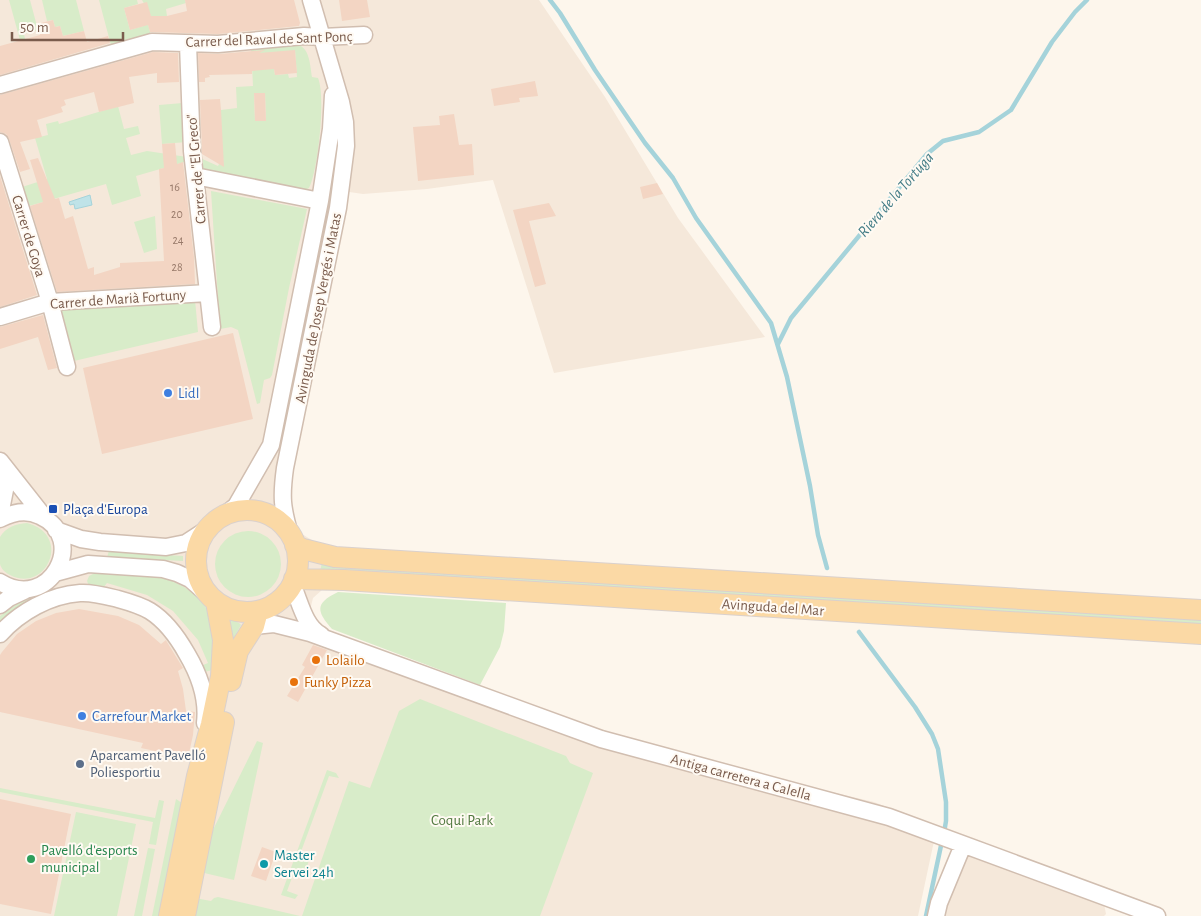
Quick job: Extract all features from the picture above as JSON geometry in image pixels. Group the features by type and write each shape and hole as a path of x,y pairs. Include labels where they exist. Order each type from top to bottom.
{"main road":[{"path":"185,916 232,672 238,651 257,616 280,600 293,582 297,566 293,540 279,522 261,512 240,511 214,524 198,546 196,564 199,580 212,598 225,608 257,616"},
{"name":"Avinguda del Mar","path":"293,540 303,549 344,557 1201,610"},
{"name":"Avinguda del Mar","path":"293,582 344,580 1201,634"},
{"path":"169,916 203,751 216,704 223,660 222,629 212,598"}],"street":[{"name":"Avinguda de Josep Vergés i Matas","path":"293,540 283,512 282,493 285,468 338,208 346,146 345,122 311,0"},
{"name":"Carrer del Raval de Sant Ponç","path":"0,85 152,42 218,44 304,36 322,38 364,35"},
{"name":"Carrer de \"El Greco\"","path":"188,44 192,151 212,326"},
{"name":"Avinguda de Josep Vergés i Matas","path":"0,519 9,514 33,513 50,524 81,539 166,547 186,543 235,508 271,445 320,201 334,103 333,80"},
{"name":"Carrer de Goya","path":"0,142 50,302 68,367"},
{"path":"195,176 320,201"},
{"name":"Carrer de Marià Fortuny","path":"0,317 50,302 208,293"},
{"path":"0,461 50,524 62,546 62,557 51,578"},
{"path":"0,471 5,490 0,515"},
{"path":"0,582 16,590 36,588 51,578 88,564 163,570 177,573 190,579 212,598"},
{"path":"51,578 72,584 84,593"},
{"name":"Antiga carretera a Calella","path":"293,582 308,623 315,632 325,638"},
{"path":"0,605 9,598 26,590"},
{"path":"0,634 10,623 29,610 59,597 84,593 130,602 150,612 178,639 199,675 206,707 203,751"},
{"name":"Antiga carretera a Calella","path":"257,616 274,624 325,638 601,739 855,807 960,843 1119,910 1157,916"},
{"path":"936,916 938,903 960,843"}],"shaded area":[{"path":"0,0 539,0 605,97 678,218 765,337 554,373 493,180 427,189 363,194 336,190 275,505 302,534 328,550 341,587 322,590 313,598 310,610 326,631 607,736 712,764 874,802 937,827 918,916 0,916"},
{"path":"969,854 1104,904 1106,914 1104,916 944,916 949,895 964,858"}],"green space":[{"path":"9,0 30,0 38,30 24,34 25,39 20,40"},
{"path":"42,0 76,0 84,31 63,36 60,26 55,27 53,20 47,21"},
{"path":"99,0 137,0 138,4 124,8 130,30 143,26 147,21 152,39 112,49"},
{"path":"142,0 185,0 186,3 166,9 167,16 151,16"},
{"path":"296,44 301,46 307,53 312,77 318,78 321,100 320,133 312,179 309,188 305,190 201,171 198,157 218,166 219,164 221,110 237,108 236,87 253,86 251,47","holes":["295,50 297,77 289,78 288,74 275,75 274,69","265,93 266,121 255,121 254,94"]},
{"path":"183,103 187,142 162,144 159,105"},
{"path":"118,106 124,129 138,126 140,134 126,138 131,155 147,151 187,157 188,161 136,176 141,196 112,205 106,184 29,206 22,187 47,179 35,138 48,135 46,124 58,121 59,124"},
{"path":"211,191 307,209 272,375 264,380 260,403 257,404 238,330 231,327 220,329"},
{"path":"155,216 157,249 144,253 134,222"},
{"path":"195,300 198,332 74,361 58,310"},
{"name":"Plaça d'Europa","path":"27,523 41,529 49,539 51,550 49,561 43,570 34,577 23,579 10,575 1,568 0,537 11,527"},
{"path":"248,531 261,534 271,541 278,551 281,564 278,577 271,587 261,594 248,597 235,594 225,587 218,577 215,564 218,551 225,541 235,534"},
{"path":"109,551 183,556 183,561 107,557"},
{"path":"322,562 1201,620 1201,629 320,572"},
{"path":"97,572 161,578 173,581 192,593 207,609 215,631 213,670 204,672 201,666 208,663 198,640 173,611 147,595 107,583 103,588 89,586 87,581 89,576"},
{"path":"59,587 62,588 0,625 0,616 23,600"},
{"path":"338,592 506,603 504,631 500,647 480,685 332,629 323,617 320,608 325,600"},
{"path":"229,621 241,625 232,641"},
{"name":"Coqui Park","path":"420,699 566,756 570,763 593,773 540,916 302,916 349,781 370,788 399,711"},
{"path":"257,741 263,743 234,880 200,872 206,844"},
{"path":"327,770 336,773 339,778 329,776 299,857 309,860 303,879 293,875 287,891 298,895 295,899 281,895"},
{"path":"0,788 155,818 159,800 164,801 156,845 149,844 153,822 0,792"},
{"path":"176,799 182,803 162,916 152,916"},
{"path":"76,812 136,824 117,916 54,916"},
{"path":"148,848 155,849 142,916 134,916"},
{"path":"218,897 300,916 191,916 195,898 211,901"}],"water":[{"path":"90,195 92,205 75,209 74,204 70,205 69,202"}],"building":[{"path":"185,0 294,0 300,23 299,26 218,34 150,32 148,25 130,30 124,8 147,2 151,16 167,16 187,11"},
{"path":"339,0 367,0 370,17 342,21"},
{"path":"53,20 55,27 60,26 63,36 84,31 87,42 108,36 110,43 0,75 0,46 40,35 37,24"},
{"path":"265,50 259,53 295,50 297,73 275,75 274,69 252,71 252,74 209,75 210,77 205,78 205,82 199,82 198,53 219,54"},
{"path":"153,52 178,53 179,82 157,83 157,73 129,77 134,103 99,112 94,92 64,100 66,105 61,107 63,112 37,120 42,137 20,142 30,169 20,172 9,139 6,134 0,132 0,95"},
{"path":"535,81 538,96 519,98 520,102 494,106 491,89"},
{"path":"254,93 265,93 266,121 255,121"},
{"path":"220,99 224,167 202,154 200,100"},
{"path":"454,114 459,145 472,144 474,175 418,181 413,127 440,125 439,116"},
{"path":"175,143 177,164 183,162 194,257 195,284 57,292 30,206 43,202 30,160 38,158 55,199 59,198 65,219 73,216 88,269 94,267 94,275 120,267 120,263 164,261 159,169 164,168 162,144"},
{"path":"0,176 37,295 0,307"},
{"path":"657,183 663,194 643,199 640,187"},
{"path":"549,203 556,216 529,221 546,284 535,287 513,210"},
{"path":"43,315 57,368 48,370 38,337 0,349 0,327"},
{"name":"Lidl","path":"233,333 253,419 102,454 83,368"},
{"path":"79,609 118,616 139,625 161,644 166,640 183,668 178,671 186,711 195,712 188,758 141,748 143,743 0,712 0,655 2,652 17,634 36,621 56,613"},
{"path":"313,645 327,650 298,702 287,696 305,667 302,665"},
{"name":"Pavelló d'esports municipal","path":"0,799 71,814 51,914 0,904"},
{"name":"Master Servei 24h","path":"262,847 276,852 266,881 251,876"}],"waterway":[{"path":"550,0 645,143 673,178 696,218 771,323 787,377 810,486 818,535 827,568"},
{"name":"Riera de la Tortuga","path":"778,344 791,318 927,154 943,141 979,132 1011,110 1052,42 1075,12 1087,0"},
{"path":"859,632 915,707 932,734 938,749 946,802 944,833"},
{"path":"926,916 942,841"}],"place":[{"name":"Lidl","path":"168,393"},
{"name":"Plaça d'Europa","path":"53,509"},
{"name":"Lolailo","path":"316,660"},
{"name":"Funky Pizza","path":"294,682"},
{"name":"Carrefour Market","path":"82,716"},
{"name":"Aparcament Pavelló Poliesportiu","path":"80,764"},
{"name":"Pavelló d'esports municipal","path":"31,859"},
{"name":"Master Servei 24h","path":"264,864"}]}
